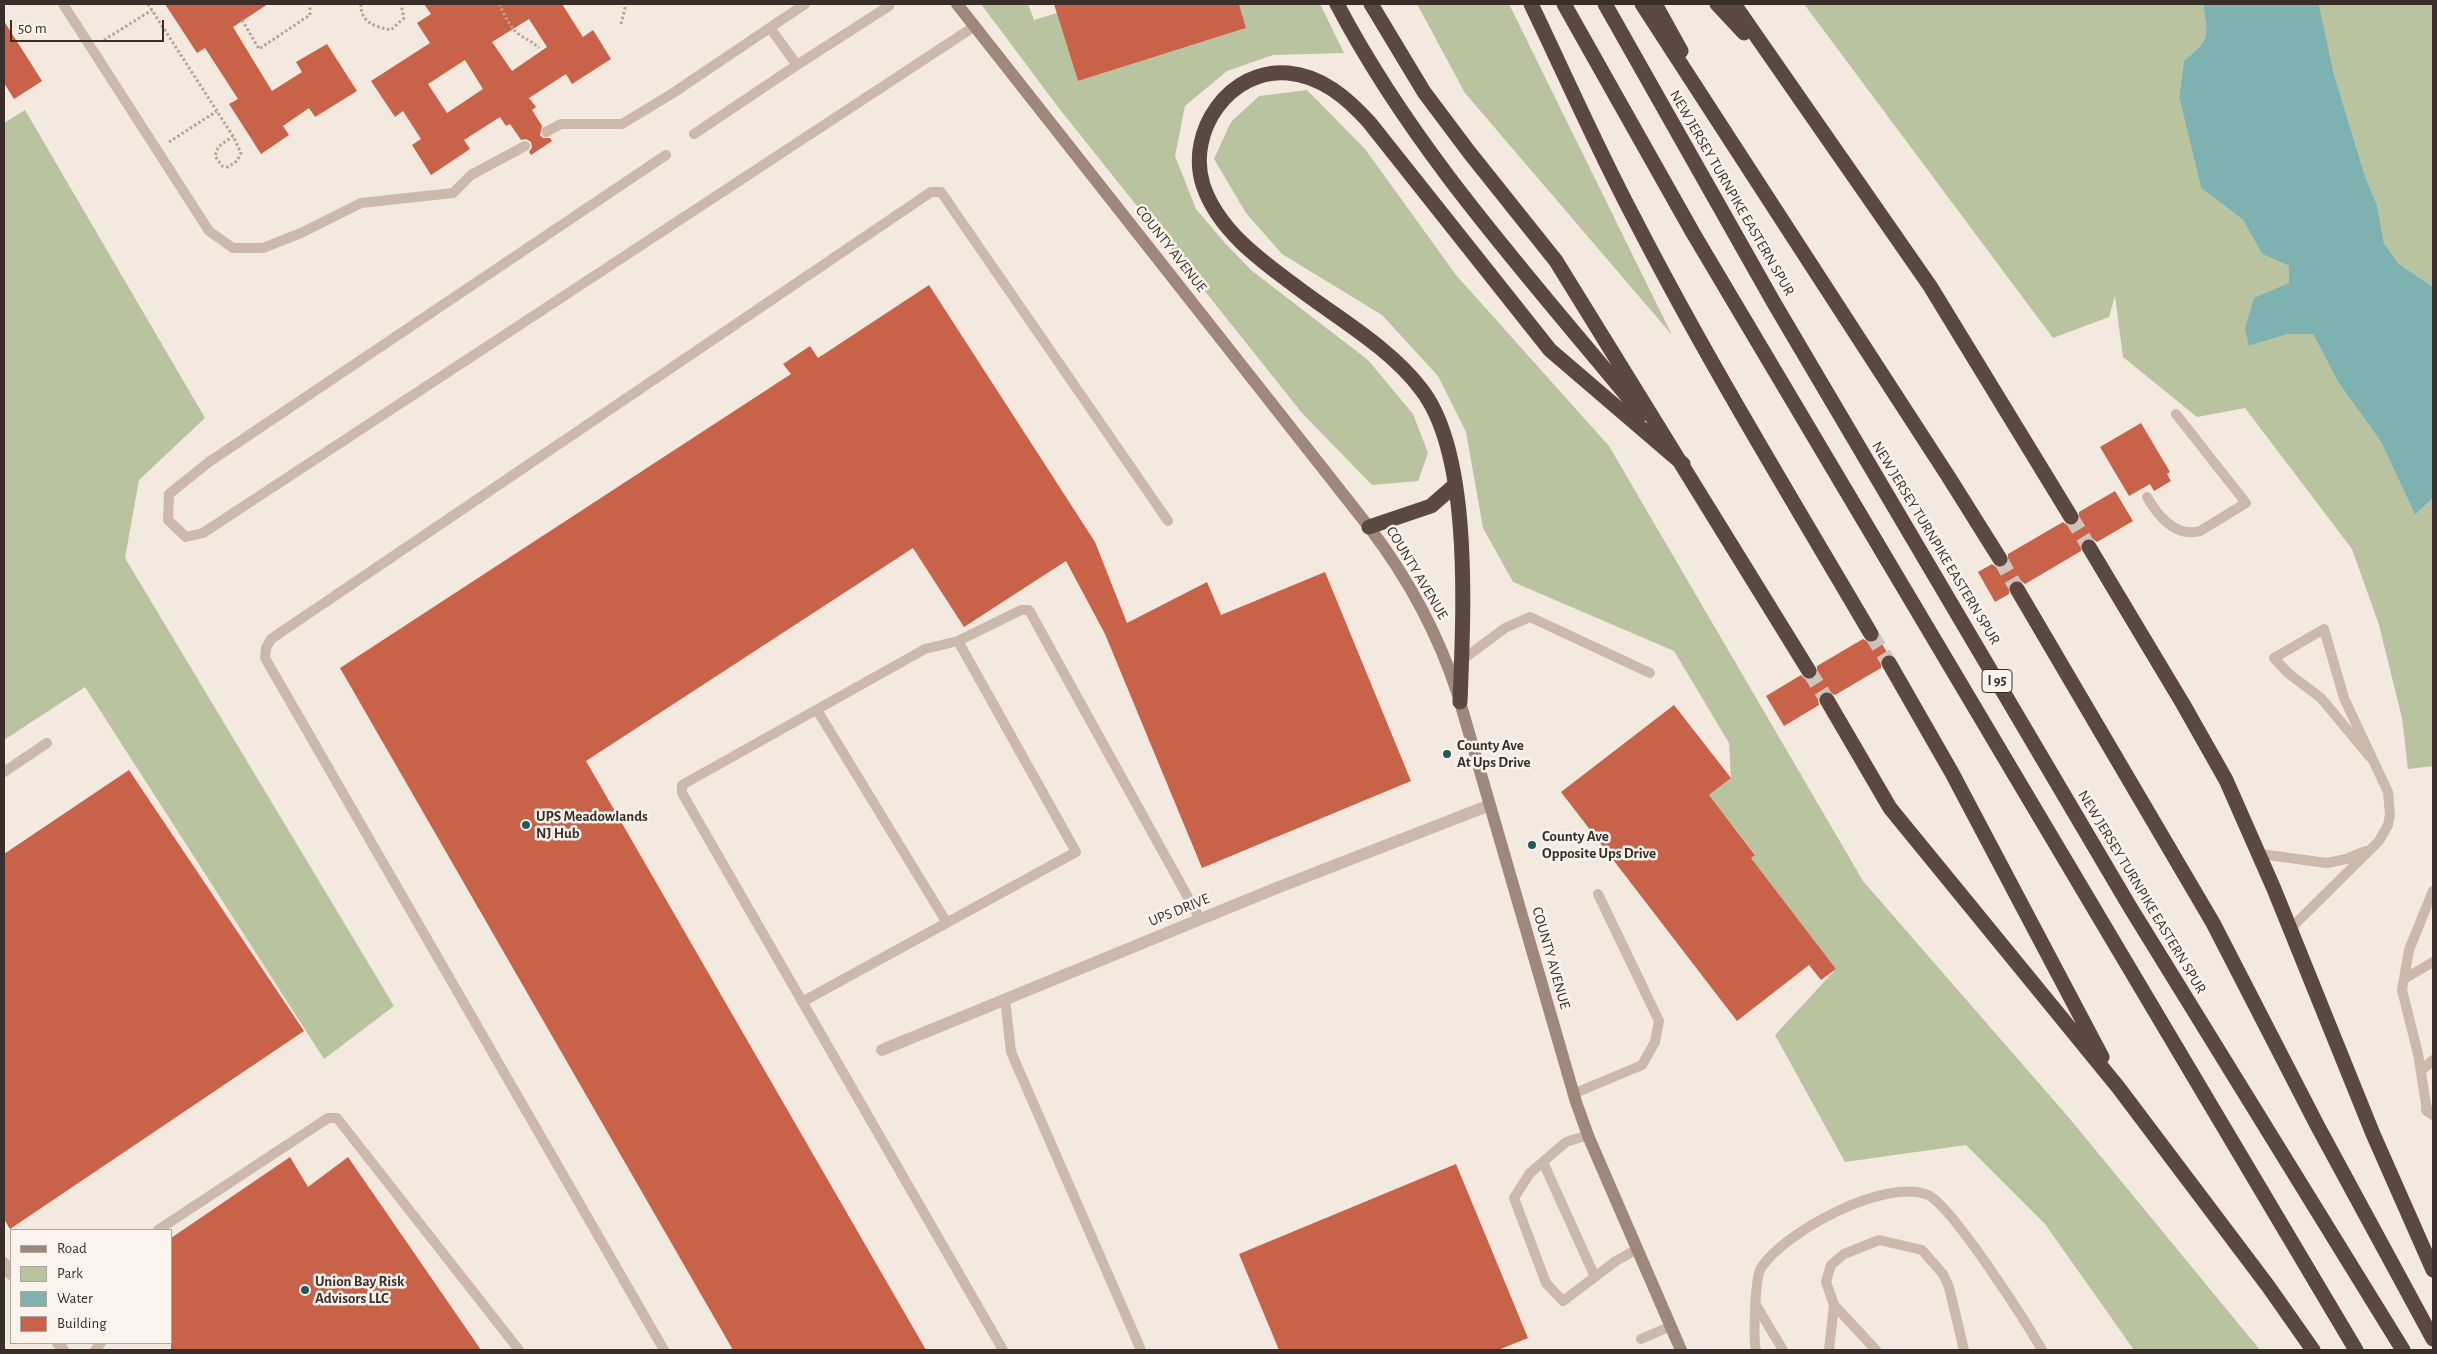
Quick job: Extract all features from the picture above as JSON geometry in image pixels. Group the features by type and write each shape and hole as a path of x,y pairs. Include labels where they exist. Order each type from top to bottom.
{"highway":[{"path":"1337,4 1379,77 1440,164 1683,464"},
{"path":"1371,4 1408,68 1429,99 1556,261 1809,671"},
{"path":"1531,4 1612,175 1662,271 1723,382 1872,634"},
{"name":"I 95","path":"1564,4 1693,233 2356,1350"},
{"name":"NEW JERSEY TURNPIKE EASTERN SPUR","path":"1606,4 1770,295 2135,915 2403,1350"},
{"path":"1642,4 1715,114 2000,560"},
{"path":"1655,4 1715,114"},
{"path":"1717,4 1776,67"},
{"path":"1734,4 1939,300 2071,517"},
{"path":"1460,702 1456,665 1463,628 1459,510 1444,433 1431,403 1408,374 1375,346 1258,257 1230,230 1210,202 1200,168 1199,151 1209,118 1219,104 1243,84 1258,76 1275,73 1290,73 1317,80 1344,97 1375,129 1550,350 1683,464"},
{"path":"1369,527 1431,506 1455,485"},
{"path":"2089,547 2226,780 2260,854 2376,1142 2433,1270"},
{"path":"2017,589 2213,923 2317,1125 2433,1339"},
{"path":"1889,663 1952,773 2118,1087"},
{"path":"1827,700 1890,808 2118,1087 2268,1286 2313,1350"}],"main road":[{"name":"COUNTY AVENUE","path":"957,4 1369,527 1416,596 1456,665"},
{"name":"COUNTY AVENUE","path":"1460,702 1573,1094 1588,1135 1681,1350"}],"street":[{"name":"UPS DRIVE","path":"882,1050 1200,919 1490,805"}],"lane":[{"path":"63,4 209,231 234,248 263,248 301,233 361,203 453,193 471,175 525,146"},
{"path":"546,132 561,124 622,124 805,4"},
{"path":"694,134 889,6"},
{"path":"666,155 209,462 168,494 168,520 186,537 203,533 975,26"},
{"path":"770,28 797,65"},
{"path":"664,1350 265,658 266,648 271,639 931,192 941,192 1168,521"},
{"path":"2147,497 2158,514 2171,527 2193,533 2200,531 2246,503 2176,414"},
{"path":"1003,1350 682,793 682,785 925,649 958,641 1021,610 1029,610 1200,919"},
{"path":"1456,665 1505,628 1530,617 1650,673"},
{"path":"2290,930 2374,847 2388,825 2391,804 2384,782 2370,758 2344,698 2324,629 2274,658 2288,673 2321,698 2370,758"},
{"path":"802,1002 1076,852 958,641"},
{"path":"817,710 947,923"},
{"path":"4,772 47,743"},
{"path":"2260,854 2327,863 2346,859 2374,847"},
{"path":"2430,1112 2402,990 2409,950 2433,891"},
{"path":"1573,1094 1642,1065 1655,1042 1659,1022 1598,894"},
{"path":"2404,979 2433,962"},
{"path":"1004,999 1011,1052 1141,1350"},
{"path":"2421,1071 2433,1060"},
{"path":"160,1229 328,1118 337,1118 519,1350"},
{"path":"1588,1135 1566,1142 1542,1162 1530,1173 1514,1198 1546,1283 1563,1301 1616,1261 1637,1248"},
{"path":"1542,1162 1595,1277"},
{"path":"1756,1350 1755,1304 1760,1269 1785,1242 1804,1229 1875,1197 1913,1191 1929,1195 1942,1206 1960,1227 2042,1350"},
{"path":"1876,1350 1834,1305 1826,1282 1831,1265 1844,1254 1879,1240 1922,1250 1943,1274 1949,1287 1964,1350"},
{"path":"1755,1304 1782,1350"},
{"path":"1830,1349 1834,1305"},
{"path":"1641,1339 1671,1326"}],"path":[{"path":"148,4 233,136 241,153 237,161 228,167 222,166 215,156 218,147 233,136"},
{"path":"242,20 259,48 310,15 310,4"},
{"path":"361,4 362,16 367,21 380,28 391,30 404,18 401,4"},
{"path":"500,4 511,26 518,34 529,38 539,48"},
{"path":"622,24 626,4"},
{"path":"99,43 152,10"},
{"path":"166,144 217,111"}],"green space":[{"path":"981,4 1028,4 1034,20 1057,13 1078,81 1246,28 1239,4 1320,4 1344,53 1273,55 1227,71 1185,106 1175,156 1196,209 1225,243 1251,270 1368,360 1413,414 1428,453 1418,481 1372,485 1302,413 1058,107"},
{"path":"1417,4 1509,4 1672,335 1465,93"},
{"path":"1804,4 2203,4 2206,37 2199,47 2184,61 2179,97 2201,188 2243,220 2262,254 2289,266 2289,283 2249,346 2288,334 2313,334 2338,382 2381,442 2415,515 2433,498 2433,766 2408,769 2402,718 2379,625 2352,549 2245,408 2197,417 2123,357 2115,296 2109,317 2053,338"},
{"path":"2319,4 2433,4 2433,287 2398,263 2384,243 2377,205 2365,176 2334,74"},
{"path":"1307,90 1365,149 1456,275 1609,446 1863,881 2070,1119 2260,1350 2134,1350 2045,1224 1966,1145 1845,1162 1775,1035 1836,969 1751,858 1755,854 1709,795 1731,778 1729,743 1674,651 1513,582 1483,528 1466,432 1438,376 1382,315 1282,254 1246,213 1214,159 1231,122 1259,96"},
{"path":"25,110 205,418 139,480 125,558 394,1006 324,1059 85,687 4,740 4,123"}],"water":[{"path":"2203,4 2319,4 2334,74 2365,176 2377,205 2384,243 2398,263 2433,287 2433,498 2415,515 2381,442 2338,382 2313,334 2288,334 2249,346 2245,329 2254,298 2289,283 2289,266 2262,254 2243,220 2201,188 2179,97 2184,61 2199,47 2206,37"}],"building":[{"path":"165,4 268,4 233,27 272,91 302,72 296,62 327,44 357,91 315,117 309,108 283,126 289,135 261,154 229,104 238,99 205,48 197,53"},
{"path":"424,4 562,4 583,37 593,30 611,59 572,84 566,74 529,98 536,107 532,110 542,126 540,135 543,138 550,138 552,141 531,155 529,152 532,147 531,142 526,139 521,140 510,124 506,126 500,117 464,140 470,149 431,175 412,145 421,139 403,111 395,117 371,81 430,43 417,23 431,14","holes":["529,19 547,47 512,71 492,42","465,60 483,89 447,113 428,84"]},
{"path":"1054,4 1239,4 1246,28 1078,81"},
{"path":"4,21 42,81 14,99 4,83"},
{"name":"UPS Meadowlands NJ Hub","path":"929,285 1095,542 1127,623 1207,582 1221,615 1325,572 1411,781 1202,868 1105,634 1066,561 964,627 913,548 586,761 926,1350 733,1350 340,668 791,374 783,364 810,346 818,358"},
{"path":"2141,423 2170,472 2167,474 2171,481 2154,491 2150,484 2129,496 2100,447"},
{"path":"2115,491 2133,521 2097,542 2093,539 2085,539 2081,543 2081,551 2025,584 2021,581 2013,581 2009,585 2009,594 1995,602 1978,572 1992,564 1996,567 2005,567 2008,563 2008,554 2063,522 2067,525 2075,525 2079,521 2079,512"},
{"path":"1863,639 1871,643 1879,639 1888,654 1881,659 1881,668 1835,695 1827,691 1822,692 1818,700 1819,705 1784,726 1766,696 1801,675 1805,679 1813,679 1817,675 1817,666"},
{"path":"1674,705 1731,778 1709,795 1755,855 1751,858 1836,969 1821,980 1809,965 1737,1021 1561,792"},
{"path":"129,770 304,1031 10,1229 4,1219 4,854"},
{"name":"Union Bay Risk Advisors LLC","path":"290,1157 308,1187 348,1157 481,1350 171,1350 172,1237"},
{"path":"1456,1164 1528,1338 1498,1350 1279,1350 1239,1254"}],"tunnel":[{"path":"2071,517 2089,547"},
{"path":"2000,559 2017,589"},
{"path":"1871,634 1889,663"},
{"path":"1809,671 1827,700"}],"place":[{"name":"County Ave At Ups Drive","path":"1447,754"},
{"name":"UPS Meadowlands NJ Hub","path":"526,825"},
{"name":"County Ave Opposite Ups Drive","path":"1532,845"},
{"name":"Union Bay Risk Advisors LLC","path":"305,1290"}]}
